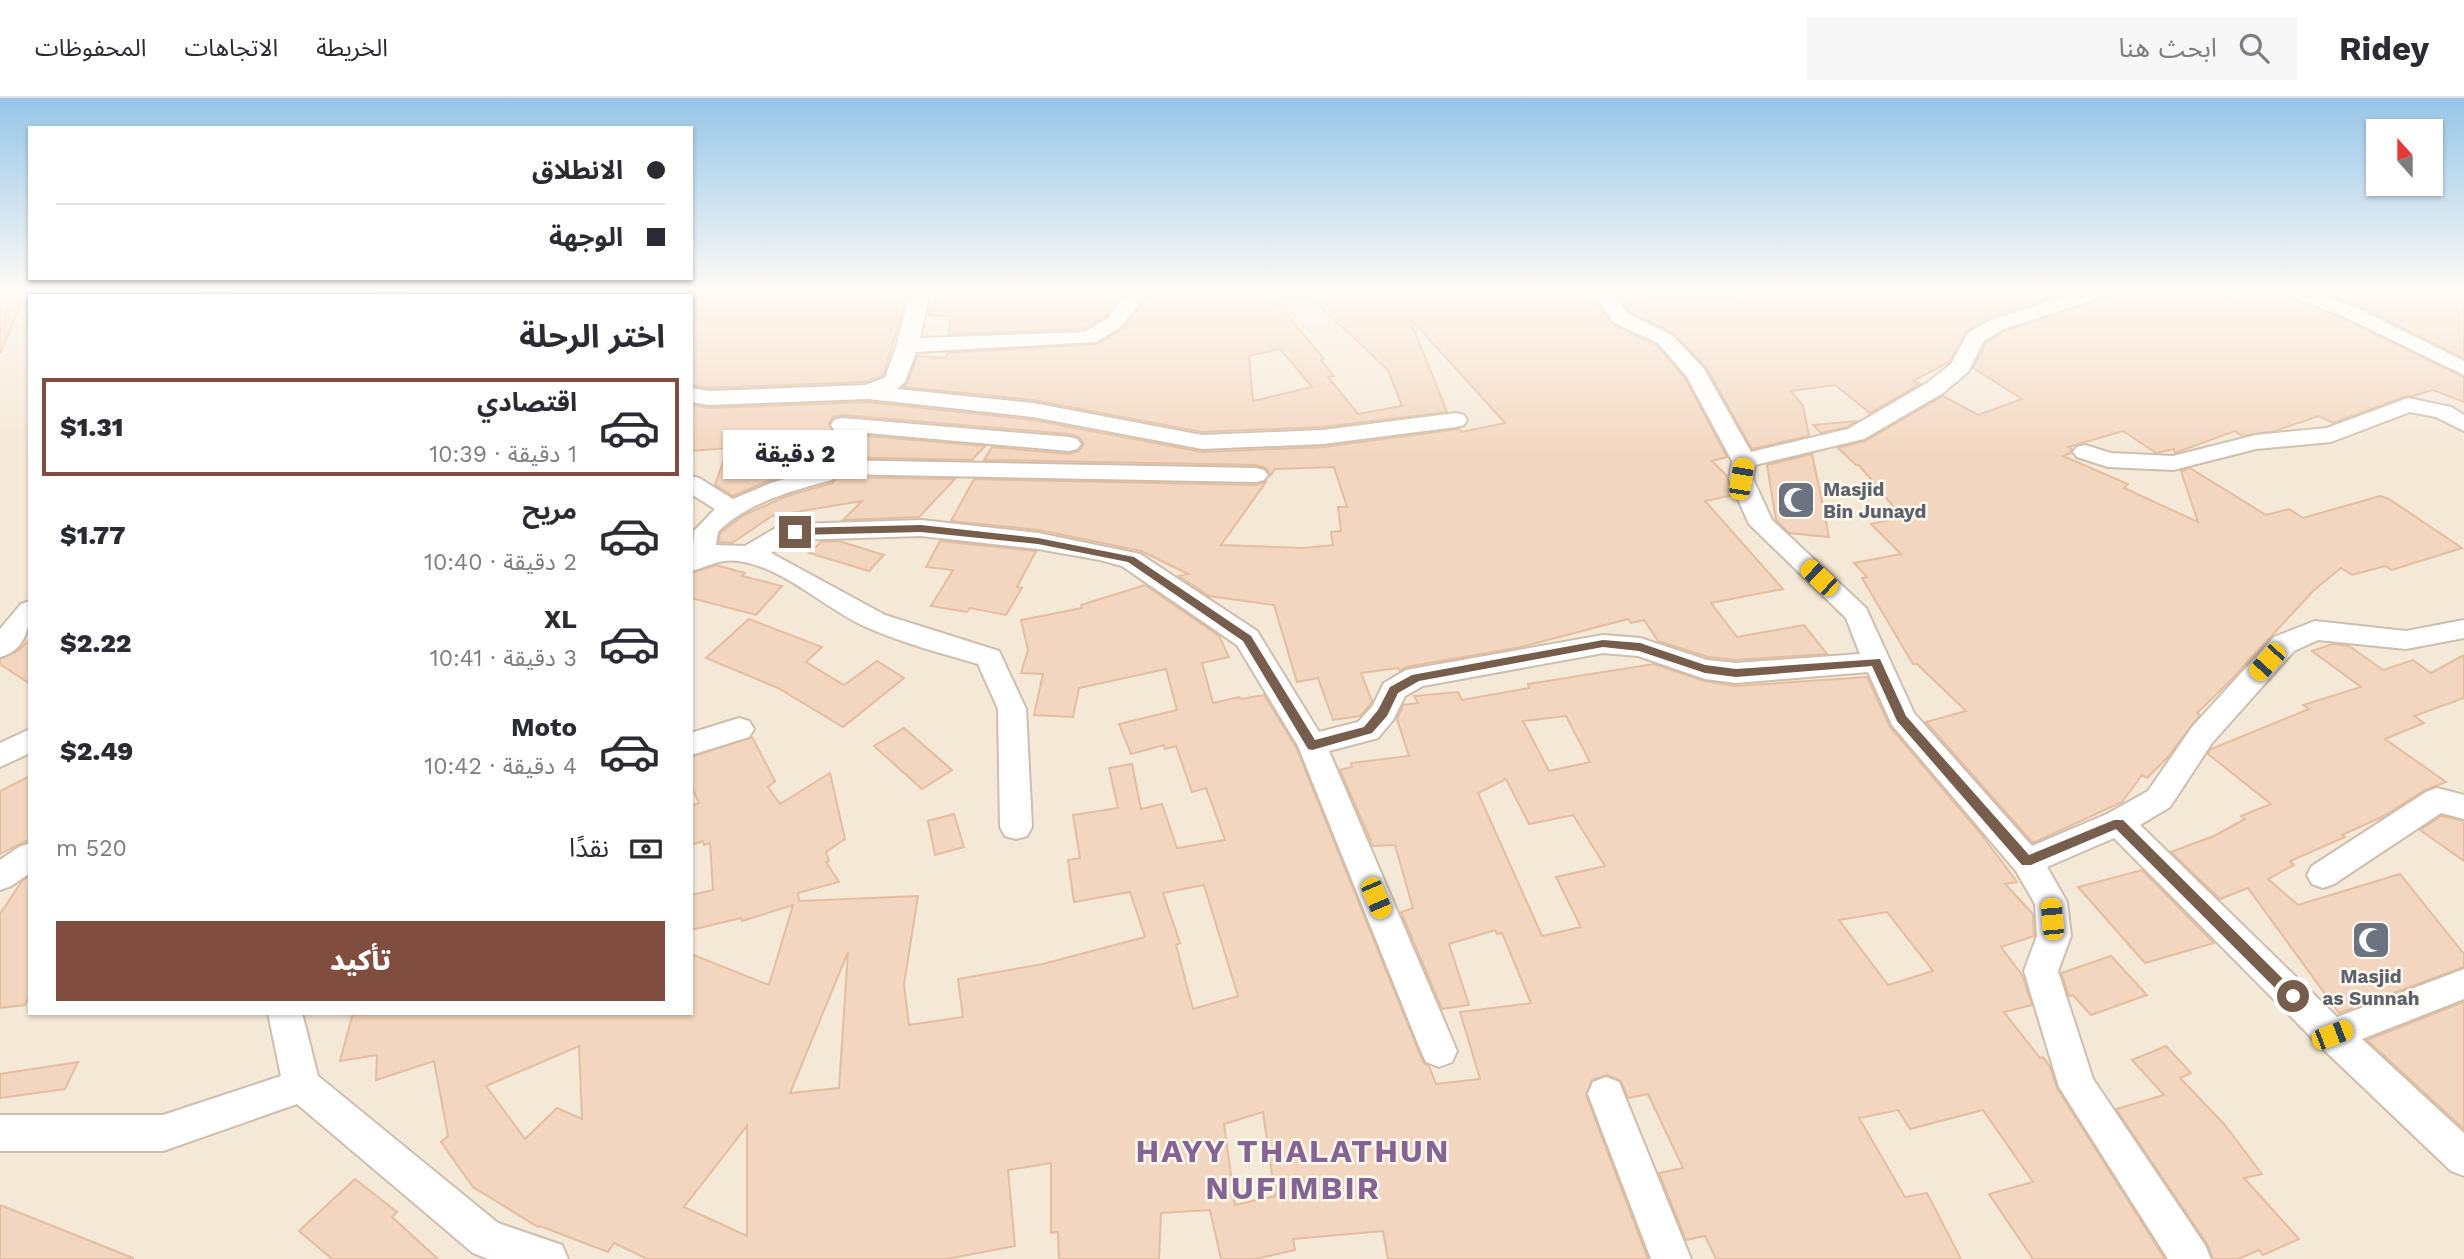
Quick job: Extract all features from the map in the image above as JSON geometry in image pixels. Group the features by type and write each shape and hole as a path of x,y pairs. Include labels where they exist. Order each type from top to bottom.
{"street":[{"path":"697,559 706,529 720,516 787,484 824,475 829,467 828,450 842,425 845,408 863,393 894,382 906,347"},
{"path":"1672,347 1696,374 1744,461 1741,479 1761,524 1857,614 1902,718 2027,862 2051,902 2054,936 2041,971 2077,1087 2191,1259"},
{"path":"1744,461 1856,434 1935,388 1960,367 1970,347"},
{"path":"2420,347 2464,369"},
{"path":"693,396 863,393 1032,410 1202,442 1323,437 1456,420"},
{"path":"2085,452 2108,460 2173,463 2256,442 2331,435 2408,405 2444,412 2464,424"},
{"path":"842,425 1069,444"},
{"path":"829,467 1256,475"},
{"path":"693,484 734,510"},
{"path":"751,554 783,535 795,532 921,528 1038,541 1131,560 1247,638 1312,746 1439,1051"},
{"path":"697,559 724,551 751,554 874,620 989,658 1012,709 1016,827"},
{"path":"0,648 28,613"},
{"path":"2027,862 2118,823 2159,799 2203,735 2284,644 2315,629 2406,640 2464,629"},
{"path":"1312,746 1368,730 1383,713 1394,690 1416,677 1603,643 1640,647 1705,669 1736,673 1876,662"},
{"path":"693,743 738,729"},
{"path":"0,756 28,741"},
{"path":"2323,875 2437,800 2464,807"},
{"path":"2118,823 2332,1035 2464,1158"},
{"path":"0,877 28,857"},
{"path":"2332,1035 2464,984"},
{"path":"285,1015 302,1086 487,1239 548,1259"},
{"path":"0,1133 163,1133 302,1086"},
{"path":"1606,1094 1671,1259"}],"shaded area":[{"path":"0,347 28,347 28,1015 693,1015 693,347 2464,347 2464,1259 0,1259"}],"building":[{"path":"693,347 892,347 883,376 864,382 709,388 693,385"},
{"path":"1044,347 1314,347 1334,376 1328,377 1358,414 1402,406 1388,370 1364,347 1421,347 1447,412 1323,427 1202,432 1033,400 903,387 917,356 946,358 947,353","holes":["1280,349 1312,387 1253,401 1249,356"]},
{"path":"1436,347 1658,347 1685,378 1727,457 1712,461 1727,476 1733,495 1705,501 1783,589 1711,603 1737,637 1804,625 1827,654 1736,660 1708,657 1658,641 1644,620 1631,623 1628,619 1521,647 1406,667 1400,671 1398,668 1361,673 1372,701 1370,705 1360,716 1333,720 1318,678 1297,682 1274,605 1209,596 1179,576 1188,574 1141,551 1039,530 951,521 974,479 1256,485 1266,482 1221,545 1303,548 1333,545 1331,532 1341,531 1338,507 1347,507 1334,467 1275,469 1271,475 1266,468 1256,465 984,460 992,447 1069,454 1079,451 1084,444 1079,437 1069,434 842,415 833,417 829,424 834,433 985,446 972,460 828,457 819,460 813,468 770,480 733,496 715,485 728,448 693,451 693,405 709,408 868,402 1033,420 1202,452 1323,447 1459,429 1462,432 1505,423"},
{"path":"1687,347 1958,347 1949,362 1913,381 1920,384 1870,413 1835,385 1791,391 1803,406 1809,436 1752,449 1706,367"},
{"path":"1984,347 2402,347 2464,377 2464,402 2433,390 2407,396 2333,423 2319,416 2275,431 2242,436 2235,431 2175,453 2174,449 2156,453 2123,431 2068,447 2072,449 2071,453 2063,456 2128,484 2124,488 2198,522 2181,471 2190,468 2266,515 2289,509 2303,518 2380,496 2389,499 2462,548 2392,570 2385,566 2352,575 2341,568 2314,590 2197,713 2200,715 2167,758 2147,778 2142,775 2122,802 2033,843 1926,722 1966,711 1917,664 1913,664 1862,578 1867,577 1854,563 1901,554 1871,524 1902,517 1859,465 1838,448 1865,441 1943,396 1978,415 2022,399 1973,368"},
{"path":"2442,347 2464,347 2464,358"},
{"path":"1857,421 1847,427 1821,433 1813,425"},
{"path":"1812,454 1829,537 1789,533 1776,520 1767,465"},
{"path":"837,477 955,479 919,517 843,520 862,501 772,516 732,543 719,542 720,533 744,515 787,496 833,483"},
{"path":"839,541 884,555 869,571 809,553 821,542"},
{"path":"940,541 1036,551 1017,587 1022,588 1006,615 970,608 967,612 931,606 953,570 926,567"},
{"path":"716,565 745,573 742,576 782,586 756,615 693,599 693,572"},
{"path":"1145,585 1219,636 1229,657 1202,663 1213,703 1264,695 1296,747 1419,1052 1424,1063 1429,1066 1436,1084 1480,1079 1460,1012 1531,1003 1502,933 1497,934 1495,930 1449,944 1469,1005 1442,1009 1401,912 1413,908 1395,845 1373,846 1340,770 1352,767 1351,763 1409,756 1397,719 1403,705 1418,703 1414,696 1458,692 1462,700 1529,688 1528,684 1654,664 1704,681 1736,686 1867,677 1890,727 1981,834 2017,882 2005,884 2033,914 2034,936 2001,947 2022,975 2032,1005 2004,1012 2050,1067 2057,1088 2165,1259 2033,1259 1989,1194 2033,1182 1983,1110 1910,1129 1898,1110 1859,1118 1905,1197 1927,1193 1961,1259 1716,1259 1705,1236 1686,1240 1659,1173 1683,1168 1648,1094 1628,1098 1621,1081 1607,1075 1592,1080 1586,1095 1648,1259 1388,1259 1383,1231 1293,1239 1295,1250 1255,1259 1221,1259 1210,1210 1161,1213 1159,1259 1059,1259 1058,1232 1051,1233 1051,1163 1008,1170 1015,1246 947,1259 647,1259 614,1243 608,1252 538,1227 473,1187 441,1142 448,1136 434,1061 376,1080 377,1055 340,1061 352,1015 693,1015 693,955 769,985 793,905 742,921 741,918 693,930 693,895 713,890 710,843 704,845 703,841 693,844 693,805 699,803 693,790 693,756 752,737 775,781 768,787 780,804 830,773 845,839 826,852 829,861 826,862 839,882 798,893 799,901 918,896 904,984 909,1025 963,1017 958,979 1043,964 1145,937 1130,892 1074,902 1068,860 1080,858 1073,815 1118,808 1109,768 1132,764 1141,809 1162,804 1177,848 1225,840 1206,788 1192,792 1176,746 1165,749 1164,745 1131,754 1119,724 1177,710 1166,669 1079,688 1073,717 1034,715 1043,674 1021,673 1028,650 1021,620 1082,608 1081,605","holes":["1566,716 1590,762 1549,771 1523,721","1506,779 1529,824 1573,815 1605,866 1556,877 1581,927 1542,936 1478,793","1204,885 1238,996 1193,1009 1176,945 1180,943 1163,893","1887,912 1933,971 1888,985 1839,920","848,952 839,1088 790,1093","579,1046 582,1119 557,1108 525,1139 486,1086","1263,1112 1275,1196 1235,1205 1224,1124","747,1126 747,1236 684,1207"]},
{"path":"749,619 822,647 806,662 844,685 877,661 904,678 843,727 778,688 706,658"},
{"path":"28,641 28,683 0,664 0,659 18,651"},
{"path":"2332,644 2349,646 2383,670 2413,660 2431,673 2464,655 2464,698 2414,716 2424,723 2385,739 2446,782 2425,790 2384,816 2342,835 2345,837 2290,861 2294,865 2268,879 2298,905 2400,874 2464,954 2464,967 2339,1013 2248,888 2220,899 2171,852 2214,836 2245,819 2241,816 2271,804 2208,754 2211,749 2309,709 2303,705 2361,687 2312,651"},
{"path":"904,728 952,770 922,789 874,746"},
{"path":"28,777 28,840 0,854 0,791"},
{"path":"954,814 964,847 935,855 928,821"},
{"path":"2441,816 2464,821 2464,861 2420,830"},
{"path":"2142,870 2214,943 2145,963 2078,887"},
{"path":"28,877 28,998 25,1005 0,1008 0,914 22,881"},
{"path":"2111,956 2147,995 2091,1015 2073,995 2069,996 2061,973"},
{"path":"2464,1002 2464,1129 2367,1040"},
{"path":"2166,1046 2191,1073 2180,1078 2224,1124 2262,1174 2244,1178 2299,1239 2263,1255 2259,1250 2238,1259 2213,1259 2207,1244 2116,1109 2164,1095 2132,1060"},
{"path":"78,1062 65,1089 0,1098 0,1074"},
{"path":"355,1179 397,1212 392,1217 438,1259 332,1259 299,1231"},
{"path":"0,1205 133,1258 133,1259 0,1259"}],"place":[{"name":"Masjid Bin Junayd","path":"1796,500"},
{"name":"Masjid as Sunnah","path":"2371,940"}],"district":[{"name":"HAYY THALATHUN NUFIMBIR","path":"1293,1170"}],"route":[{"path":"795,532 921,528 1038,541 1131,560 1247,638 1312,746 1368,730 1383,713 1394,690 1416,677 1603,643 1640,647 1705,669 1736,673 1876,662 1902,718 2027,862 2118,823 2293,996"}]}
